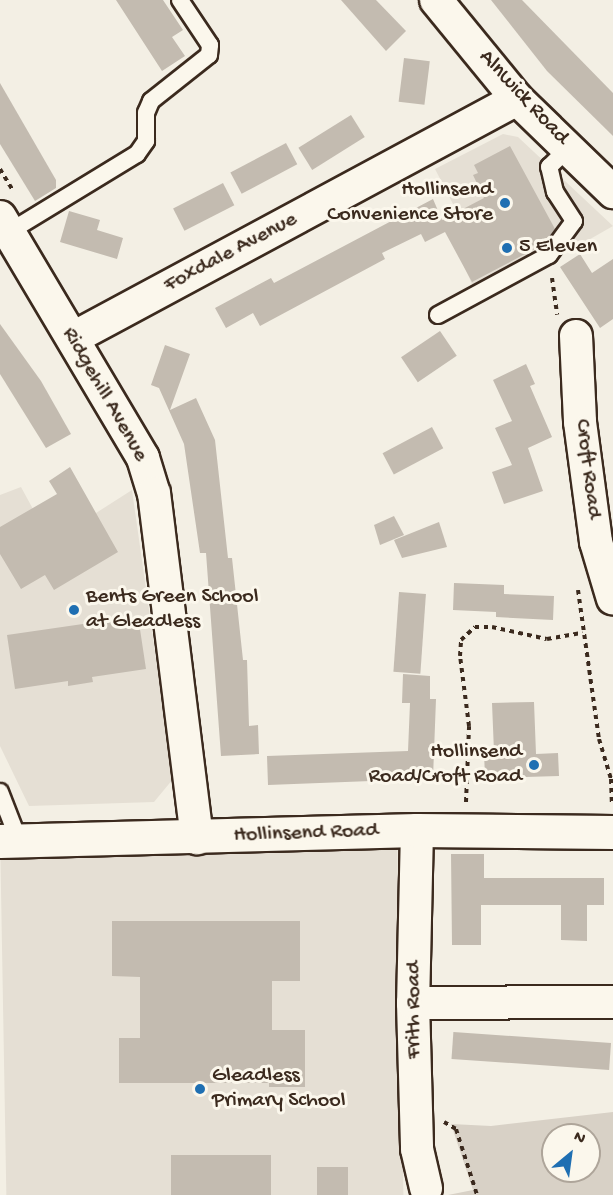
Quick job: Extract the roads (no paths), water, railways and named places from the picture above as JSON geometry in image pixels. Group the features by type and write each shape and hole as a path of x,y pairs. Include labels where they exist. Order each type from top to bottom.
{"main road":[{"name":"Hollinsend Road","path":"10,841 196,838 417,830 613,832"}],"street":[{"name":"Alnwick Road","path":"436,0 517,99 613,192"},
{"name":"Foxdale Avenue","path":"73,338 517,99"},
{"name":"Ridgehill Avenue","path":"4,225 125,424 143,458 154,493 196,838"},
{"name":"Croft Road","path":"567,330 596,542 613,599"},
{"name":"Frith Road","path":"417,830 413,1003 417,1149 426,1191"},
{"path":"413,1003 613,1002"}],"lane":[{"path":"4,225 137,154 146,141 146,113 151,101 209,55 210,45 180,0"},
{"path":"438,315 549,255 574,221 555,192 549,168 569,148"},
{"path":"0,792 10,841"}],"place":[{"name":"Hollinsend Convenience Store","path":"505,203"},
{"name":"5 Eleven","path":"507,248"},
{"name":"Bents Green School at Gleadless","path":"74,610"},
{"name":"Hollinsend Road/Croft Road","path":"534,765"},
{"name":"Gleadless Primary School","path":"200,1089"}]}
